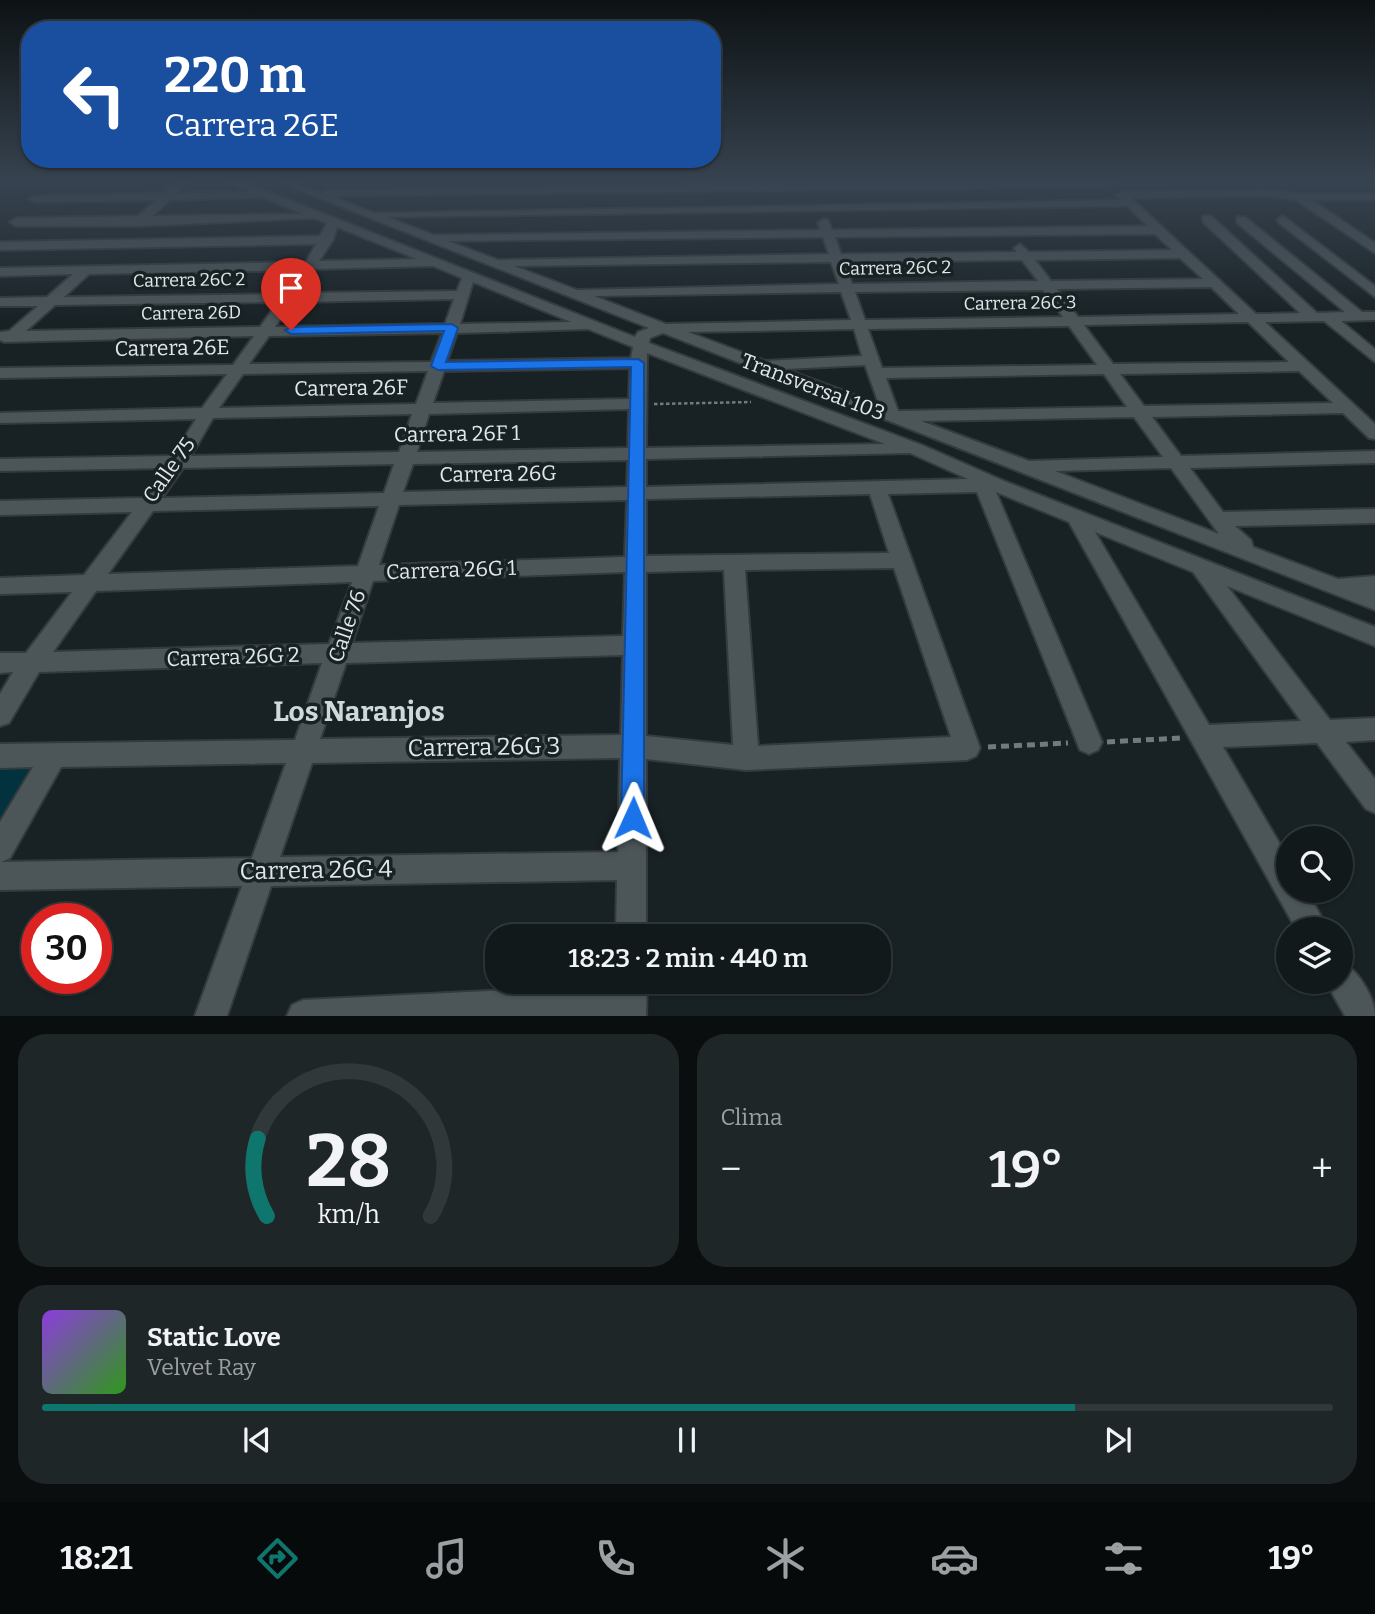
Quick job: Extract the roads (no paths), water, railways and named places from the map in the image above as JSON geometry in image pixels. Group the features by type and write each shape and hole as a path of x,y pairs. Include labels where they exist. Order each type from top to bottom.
{"street":[{"path":"0,244 11,229"},
{"path":"0,347 6,336 51,301 130,229"},
{"name":"Calle 75","path":"0,715 32,663 144,505 178,462 207,414 289,298 327,240 327,229"},
{"name":"Transversal 103","path":"353,229 613,334 639,354 788,402 916,449 990,485 1375,637"},
{"name":"Transversal 103","path":"408,229 428,237 469,276"},
{"name":"Calle 76","path":"211,1016 485,229"},
{"path":"613,334 632,330 639,325 641,229"},
{"path":"826,229 891,416 1348,408"},
{"path":"1006,229 1219,522 1254,553"},
{"path":"1219,229 1322,318 1375,357"},
{"path":"1252,229 1359,317"},
{"path":"1295,229 1375,293"},
{"path":"1346,229 1375,249"},
{"path":"428,237 1158,230 1375,434"},
{"path":"0,244 327,240"},
{"path":"492,262 639,276 836,258 1184,254"},
{"name":"Transversal 103","path":"469,276 492,262 1254,553 1375,602"},
{"path":"0,272 437,263"},
{"name":"Carrera 26C 2","path":"0,302 289,298 469,276"},
{"name":"Carrera 26C 2","path":"574,292 639,276 847,288 1216,283"},
{"name":"Carrera 26C 3","path":"665,328 1375,316"},
{"name":"Carrera 26D","path":"6,336 592,325"},
{"path":"631,924 639,354 643,335 665,328"},
{"name":"Carrera 26E","path":"0,373 438,366 639,354"},
{"path":"759,365 1108,369 1304,366"},
{"name":"Carrera 26F","path":"0,418 638,404"},
{"name":"Carrera 26F 1","path":"0,465 916,449"},
{"path":"1023,466 1375,457"},
{"path":"990,485 1089,742"},
{"name":"Carrera 26G","path":"0,508 990,485"},
{"path":"877,488 902,560"},
{"path":"1202,534 1219,522 1375,516"},
{"path":"1076,517 1276,864"},
{"name":"Carrera 26G 1","path":"0,586 636,564 902,560"},
{"name":"Carrera 26G 3","path":"0,756 304,749 634,746 746,758 967,748 902,560"},
{"path":"734,563 746,758"},
{"path":"1200,567 1375,800"},
{"path":"1336,587 1375,584"},
{"name":"Carrera 26G 2","path":"0,663 635,645"},
{"path":"1203,737 1375,729"},
{"path":"0,848 55,754"},
{"name":"Carrera 26G 4","path":"0,876 632,866"},
{"path":"1350,994 1363,1016"},
{"path":"303,1016 631,999"}],"district":[{"name":"Los Naranjos","path":"359,711"}]}
